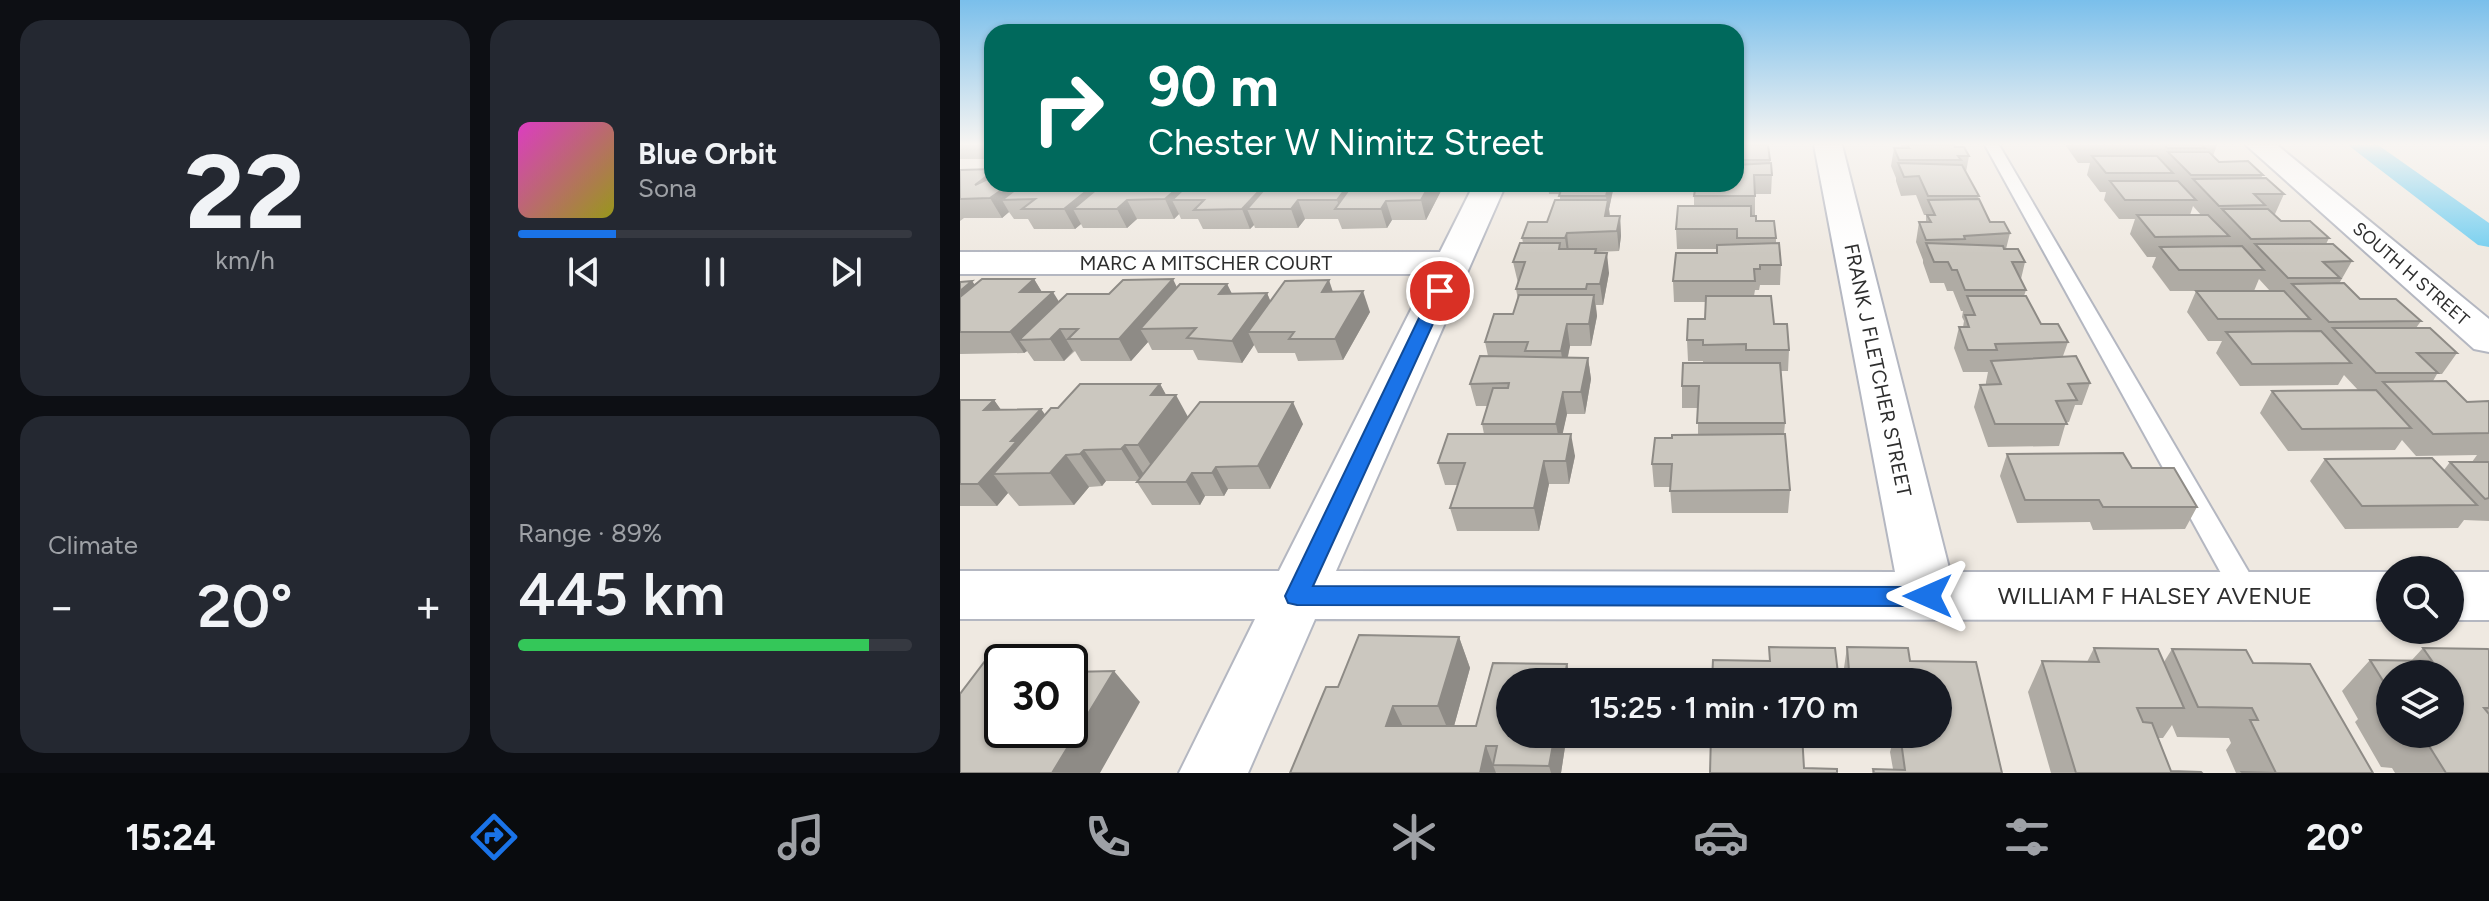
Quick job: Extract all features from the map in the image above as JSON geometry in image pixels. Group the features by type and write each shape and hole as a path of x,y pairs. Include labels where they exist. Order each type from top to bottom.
{"street":[{"name":"FRANK J FLETCHER STREET","path":"1836,181 1928,596"},
{"name":"SOUTH H STREET","path":"2302,181 2489,340"},
{"path":"1213,773 1486,192"},
{"name":"MARC A MITSCHER COURT","path":"960,263 1453,263"},
{"name":"WILLIAM F HALSEY AVENUE","path":"960,595 2376,596"},
{"path":"2464,596 2489,596"}],"lane":[{"path":"2012,181 2248,596"}],"building":[{"path":"960,181 980,181 975,185 984,181 984,192 999,192 990,198 960,199"},
{"path":"1744,181 1754,181 1755,196 1694,196 1695,192 1744,192"},
{"path":"1921,181 1971,181 1979,196 1928,196"},
{"path":"2110,181 2178,181 2196,200 2125,200"},
{"path":"2195,181 2269,181 2284,194 2254,194 2265,205 2219,206"},
{"path":"1012,192 1085,192 1064,209 1022,209 1035,199 1002,200"},
{"path":"1093,192 1173,192 1165,199 1127,200 1117,209 1073,209"},
{"path":"1180,192 1258,192 1242,209 1194,210 1204,200 1172,200"},
{"path":"1262,192 1343,192 1337,200 1298,200 1291,209 1247,209"},
{"path":"1347,192 1426,192 1421,200 1386,201 1381,209 1335,209"},
{"path":"1560,192 1607,192 1606,196 1559,196"},
{"path":"1979,199 1990,222 2004,222 2010,233 1926,240 1919,222 1931,222 1927,215 1935,215 1928,200"},
{"path":"1555,200 1608,200 1605,216 1620,216 1617,231 1567,233 1565,238 1522,238 1528,222 1547,222"},
{"path":"1678,206 1751,206 1751,216 1756,216 1756,221 1774,221 1776,238 1737,238 1737,229 1676,229"},
{"path":"2222,209 2268,209 2281,221 2310,221 2329,238 2251,239"},
{"path":"2137,215 2208,215 2229,236 2155,237"},
{"path":"1520,243 1560,243 1559,249 1596,249 1595,253 1607,253 1600,284 1587,284 1586,289 1516,289 1525,262 1513,262"},
{"path":"1779,243 1781,265 1760,265 1760,269 1754,269 1755,281 1673,281 1676,253 1717,253 1717,245"},
{"path":"1926,243 2018,249 2025,262 2012,262 2026,290 1965,290 1957,270 1952,270 1948,262 1934,262"},
{"path":"2255,244 2333,244 2352,261 2323,262 2340,278 2288,278"},
{"path":"2242,246 2264,270 2179,270 2160,247"},
{"path":"982,279 1034,279 1020,292 1053,292 1010,332 960,332 960,297"},
{"path":"1173,279 1119,339 1068,339 1078,329 1060,329 1050,339 1019,340 1067,294 1109,294 1123,280"},
{"path":"1329,280 1322,292 1363,291 1335,339 1289,339 1294,332 1248,332 1285,281"},
{"path":"972,281 960,291 960,282"},
{"path":"2344,283 2360,299 2396,299 2421,321 2329,322 2292,284"},
{"path":"1180,284 1227,284 1219,294 1267,293 1232,341 1187,338 1196,328 1140,329"},
{"path":"2196,291 2284,291 2310,319 2218,319"},
{"path":"1519,295 1594,295 1589,324 1567,324 1561,351 1525,351 1528,342 1485,342 1494,314 1513,314"},
{"path":"1706,296 1771,296 1774,324 1787,324 1789,350 1746,350 1746,344 1703,345 1703,340 1687,340 1688,319 1705,319"},
{"path":"1967,296 2026,296 2041,324 2058,324 2068,342 1995,344 1997,350 1968,350 1959,327 1969,327 1965,315 1975,315"},
{"path":"2333,328 2430,328 2457,353 2417,353 2438,373 2376,373"},
{"path":"2321,331 2351,363 2252,364 2226,332"},
{"path":"1480,356 1588,358 1581,392 1563,392 1556,424 1482,424 1493,388 1508,388 1509,383 1470,384"},
{"path":"2076,356 2090,383 2068,384 2077,400 2056,401 2067,424 1995,424 1980,385 2001,384 1991,361"},
{"path":"1683,363 1780,363 1785,423 1697,423 1699,386 1682,386"},
{"path":"2446,381 2467,402 2489,401 2489,433 2433,434 2383,382"},
{"path":"1080,384 1160,384 1151,395 1176,395 1138,445 1125,445 1121,449 1084,450 1080,454 1066,455 1050,473 993,474 1051,408 1058,408"},
{"path":"2376,390 2411,428 2302,429 2272,391"},
{"path":"960,400 994,400 984,410 1041,409 978,484 960,484"},
{"path":"1200,402 1293,402 1258,466 1216,467 1212,473 1192,473 1186,482 1137,482"},
{"path":"1448,434 1571,434 1566,461 1544,461 1534,508 1450,508 1465,463 1438,463"},
{"path":"1785,434 1790,490 1670,491 1672,464 1652,464 1655,438 1672,438 1672,435"},
{"path":"2123,453 2132,468 2174,468 2197,507 2103,507 2099,500 2025,500 2007,454"},
{"path":"2432,458 2477,505 2362,506 2325,459"},
{"path":"2450,462 2489,462 2489,498 2485,499"},
{"path":"1359,635 1459,637 1438,706 1393,706 1386,726 1476,726 1493,663 1567,664 1566,668 1496,668 1496,746 1486,746 1480,773 1290,773 1326,687 1338,687"},
{"path":"1769,647 1835,648 1837,668 1713,668 1713,660 1770,661"},
{"path":"1847,647 1908,648 1910,661 1976,662 2002,773 1874,773 1873,769 1905,770 1902,748 1952,748 1952,668 1849,668"},
{"path":"2094,648 2158,649 2184,708 2137,708 2143,722 2152,723 2171,771 2202,773 2076,773 2042,661 2099,662"},
{"path":"2423,648 2489,650 2489,708 2484,708 2489,714 2489,773 2446,773 2430,748 2464,748 2464,660 2431,660"},
{"path":"2172,649 2246,650 2253,663 2310,664 2373,773 2276,773 2250,720 2258,720 2252,708 2198,707"},
{"path":"984,662 984,748 1067,748 1052,773 960,773 960,694"},
{"path":"1114,671 1088,714 1088,672"},
{"path":"1497,748 1552,748 1549,766 1493,765"},
{"path":"1711,748 1803,748 1804,768 1837,769 1837,773 1710,773"}],"waterway":[{"path":"2411,181 2489,238"}],"route":[{"path":"1440,291 1297,596 1928,596"}]}
